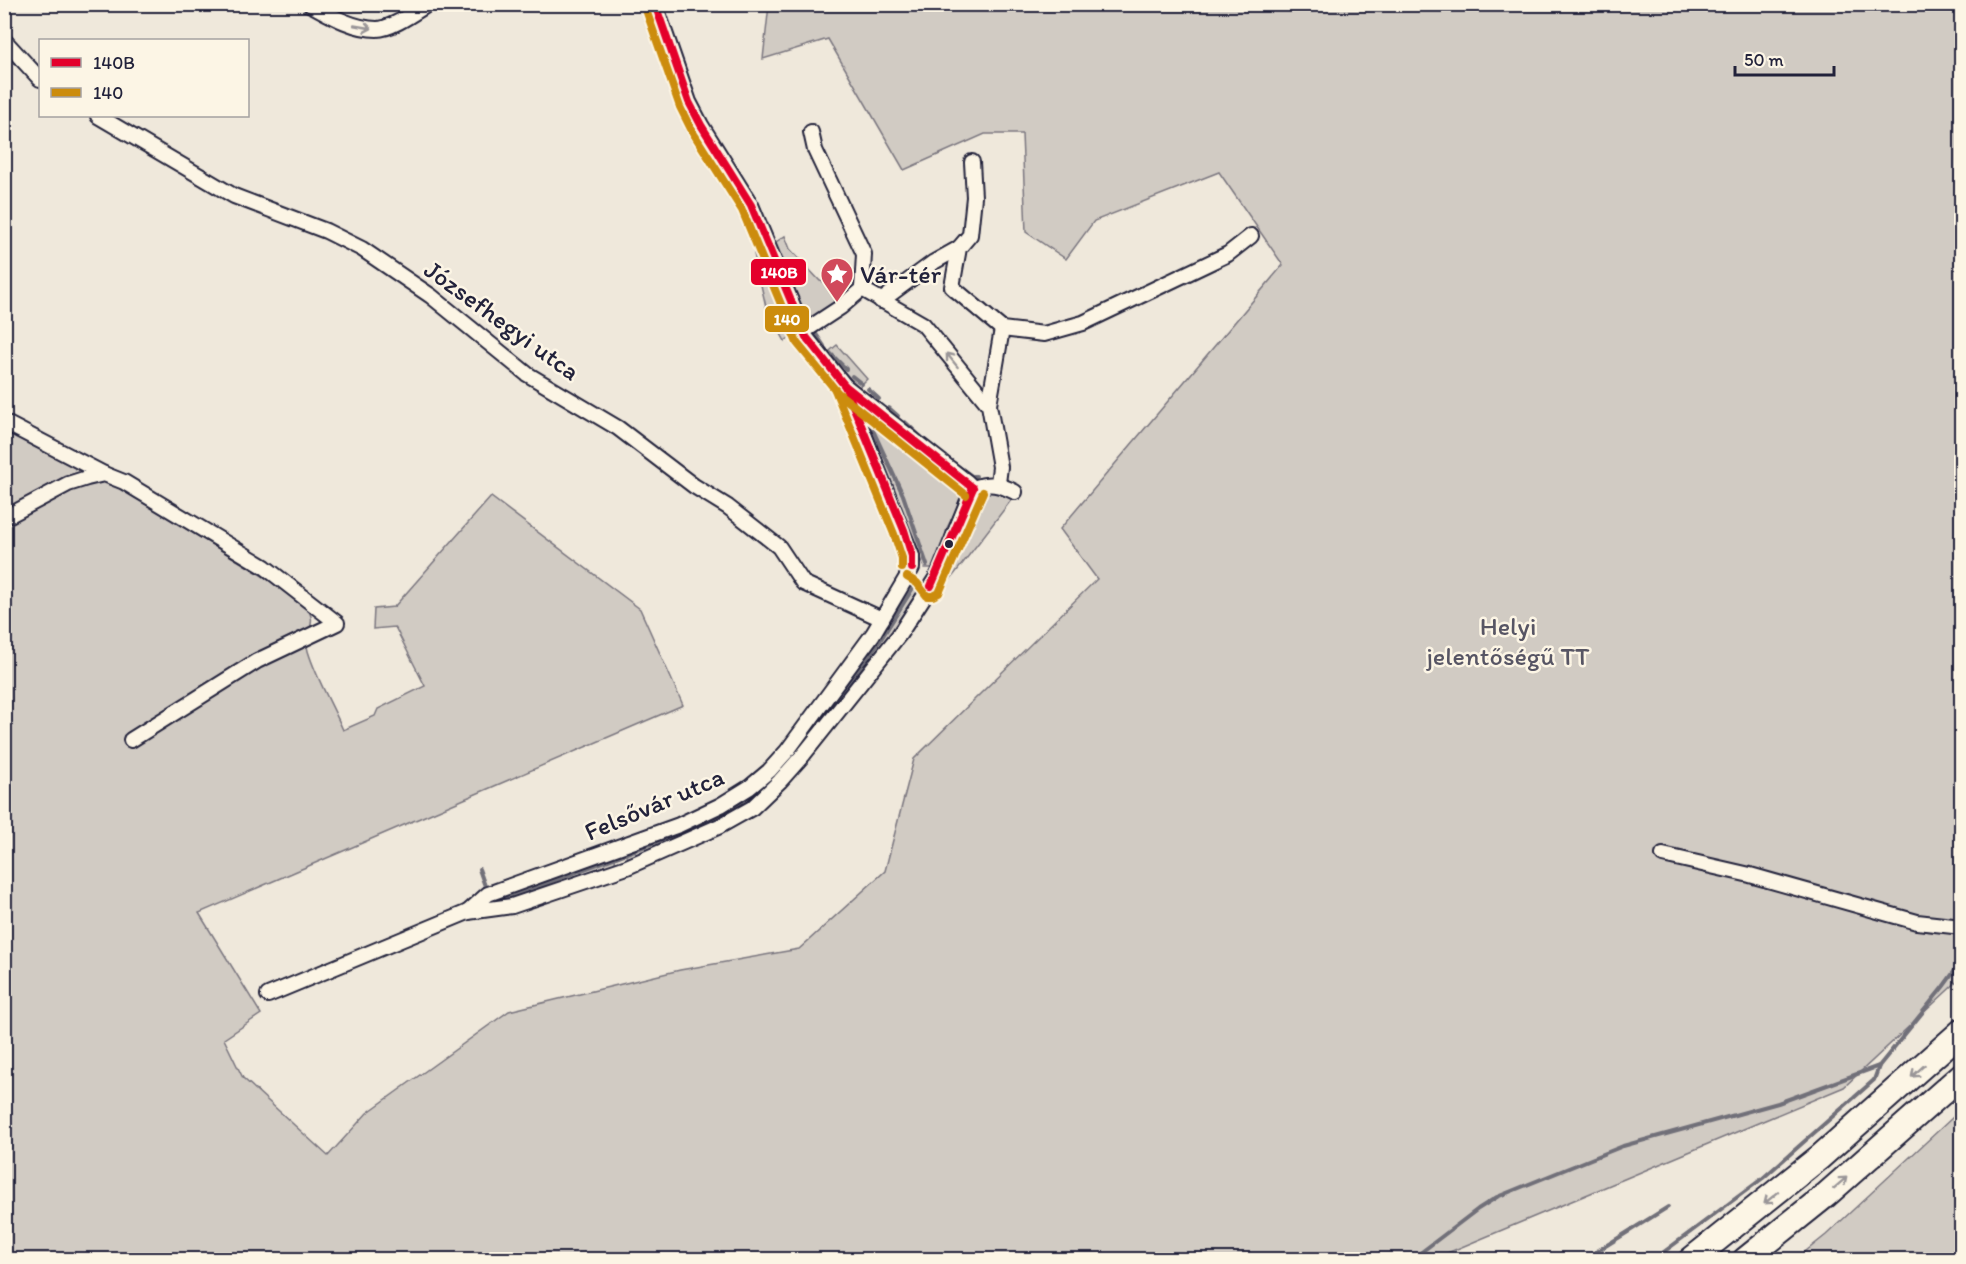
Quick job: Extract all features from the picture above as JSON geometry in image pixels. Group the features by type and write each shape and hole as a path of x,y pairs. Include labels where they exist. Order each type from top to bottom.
{"highway":[{"path":"1691,1260 1820,1157 1962,1031"},
{"path":"1745,1260 1826,1195 1962,1075"}],"street":[{"path":"310,4 354,25 378,29 399,21 428,4"},
{"path":"655,4 689,102 751,205 803,332 822,359 845,386 901,428 973,488 998,483 1015,492"},
{"path":"4,40 39,78"},
{"name":"Józsefhegyi utca","path":"100,117 234,196 326,231 362,249 431,296 527,374 618,428 694,486 728,507 779,547 803,583 882,619"},
{"path":"803,332 841,307 862,289 864,254 815,150 811,132"},
{"path":"880,301 934,262 959,248 970,235 974,197 972,162"},
{"path":"959,248 952,287 1002,329 1044,334 1083,323 1228,254 1251,236"},
{"path":"862,289 923,324 989,405"},
{"path":"998,483 1000,467 989,405 1002,329"},
{"path":"845,386 904,530 912,556 926,576"},
{"path":"4,422 124,482 265,567 337,622 257,662 131,740"},
{"path":"8,516 68,484 104,474"},
{"name":"Felsővár utca","path":"268,995 468,912 512,906 627,867 720,826 752,808 780,781 845,706 899,635 926,576 973,488"},
{"name":"Felsővár utca","path":"468,912 488,894 678,825 721,805 750,787 787,751 882,619 926,576"},
{"path":"1663,855 1750,875 1917,922 1962,927"}],"green space":[{"name":"Helyi jelentőségű TT","path":"769,5 1961,5 1961,978 1844,1087 1433,1259 5,1259 4,428 107,480 300,599 311,615 307,643 311,661 343,730 375,716 378,709 425,686 395,627 373,629 374,609 394,607 491,497 640,609 683,705 199,913 261,1014 224,1039 243,1078 328,1156 367,1113 509,1011 680,970 799,949 885,871 914,759 1097,579 1060,529 1283,265 1219,172 1094,221 1066,259 1026,232 1022,134 985,134 904,170 828,39 763,59"},
{"path":"785,236 790,249 820,281 862,289 814,320 804,321 773,244"},
{"path":"762,252 795,333 785,341 766,307 754,254"},
{"path":"837,345 867,379 859,387 826,354"},
{"path":"856,402 961,485 964,494 947,528 940,557 934,568 924,568"},
{"path":"990,488 1012,499 947,584 942,580 949,568 976,495"},
{"path":"914,580 918,586 918,594 895,631 777,779 735,813 633,859 626,856 625,849 749,791 908,581"},
{"path":"612,854 616,856 612,867 498,904 488,903 488,897"},
{"path":"1961,1113 1961,1259 1796,1259 1826,1235 1953,1117"}],"waterway":[{"path":"816,334 824,346"},
{"path":"830,353 846,369"},
{"path":"852,376 862,384"},
{"path":"868,389 879,399"},
{"path":"889,408 898,416"},
{"path":"905,422 921,437"},
{"path":"872,428 903,495 927,565"},
{"path":"954,463 972,476 976,476"},
{"path":"489,897 494,901 513,896 707,823 753,796 803,744 881,639 913,588"},
{"path":"479,869 486,889"},
{"path":"1653,1260 1763,1178 1874,1080 1879,1066 1962,961"},
{"path":"1411,1260 1497,1197 1623,1146 1778,1103 1879,1066"},
{"path":"1583,1260 1668,1207"}],"transit line":[{"name":"140B","path":"655,4 689,102 751,205 806,337 845,386 973,488"},
{"name":"140","path":"645,7 680,107 692,131 742,210 797,343 838,393 966,495"},
{"name":"140B","path":"845,386 904,530 912,556 912,568"},
{"name":"140","path":"835,390 894,534 902,558 902,568"},
{"name":"140B","path":"931,586 973,488"},
{"name":"140","path":"907,577 917,583 927,596 939,593 983,492"}],"place":[{"name":"Vár-tér","path":"837,303"}]}
